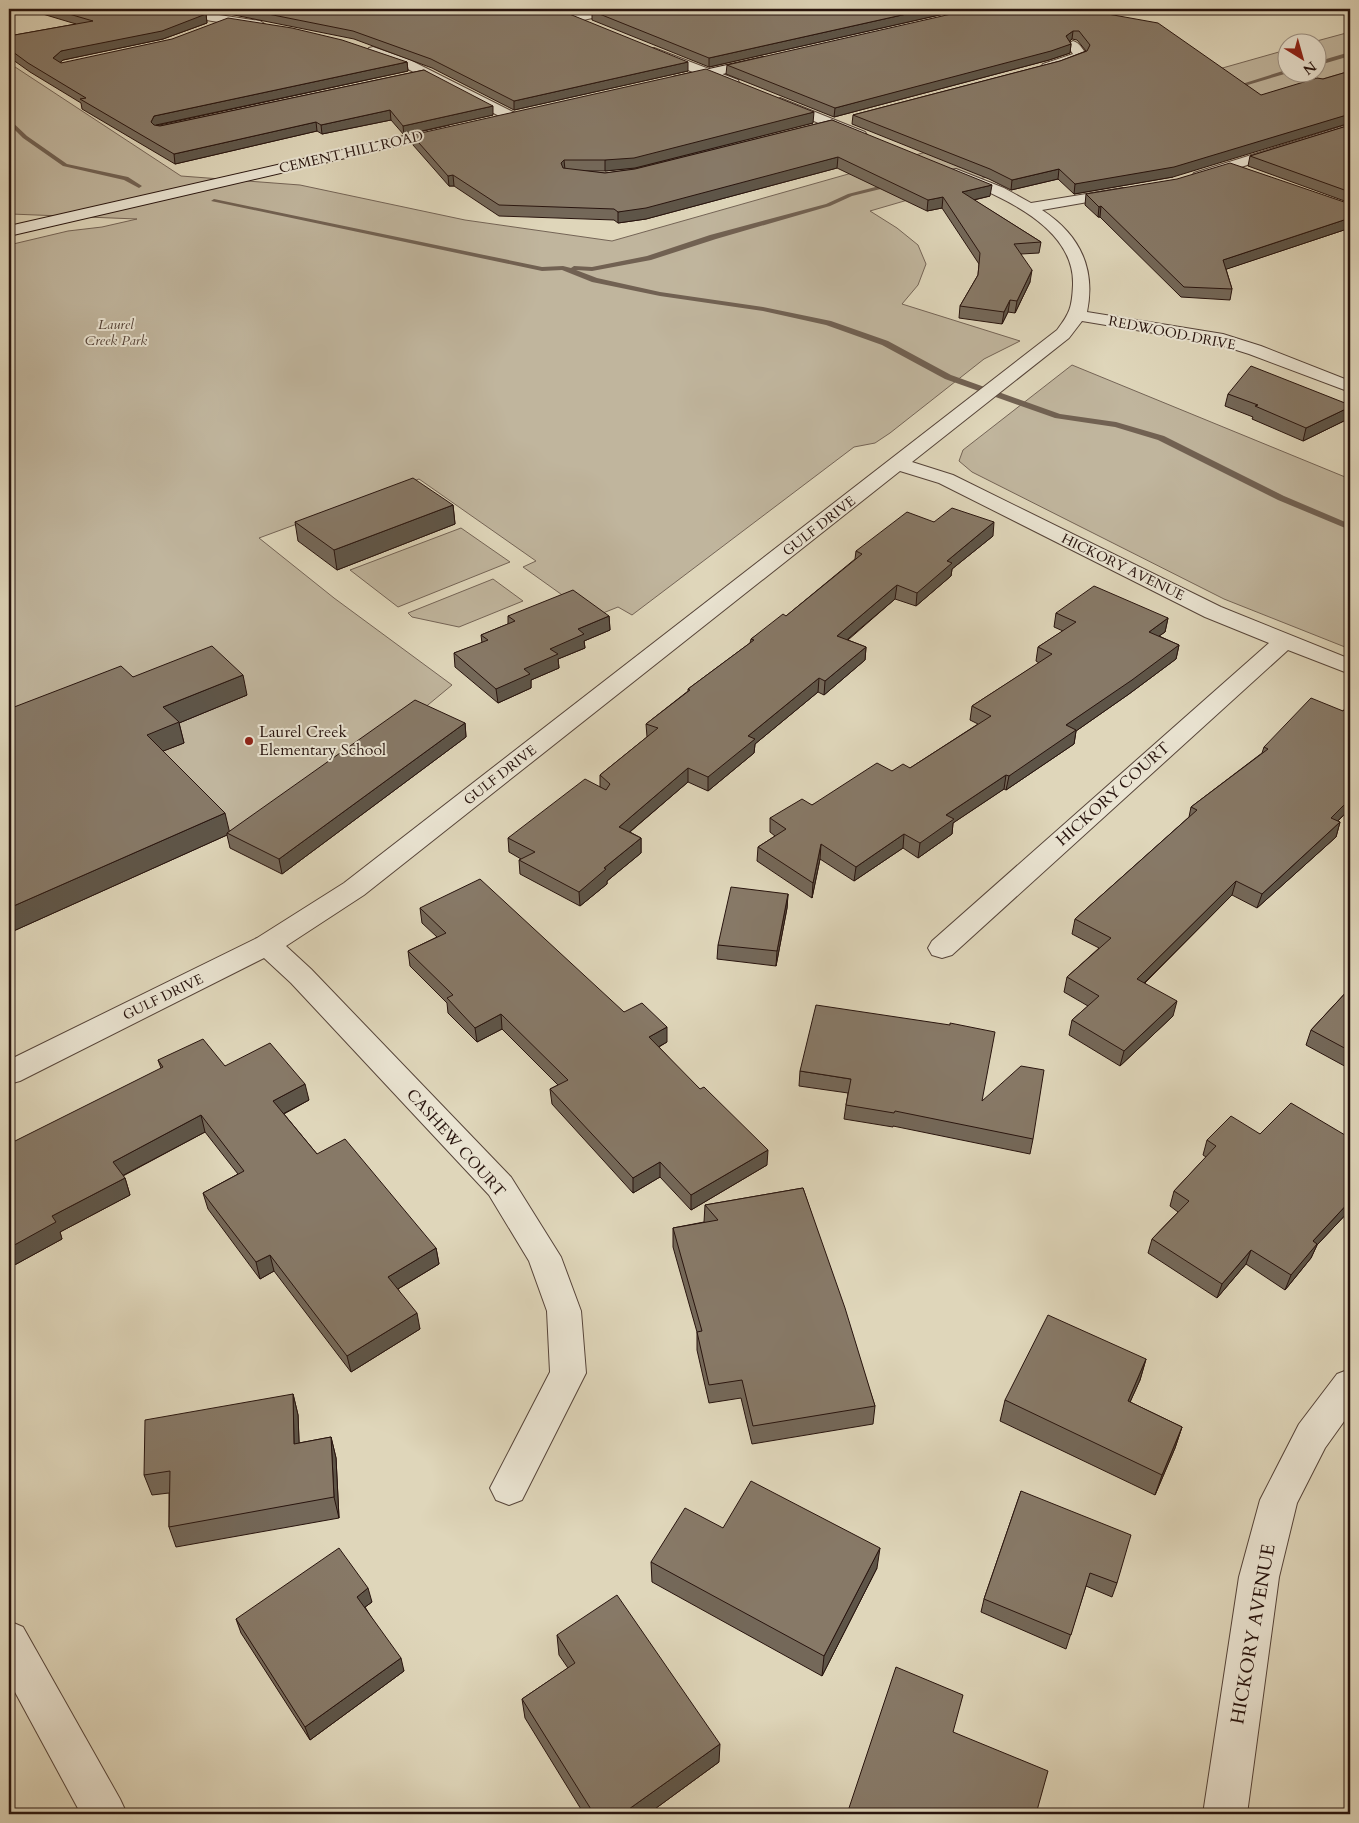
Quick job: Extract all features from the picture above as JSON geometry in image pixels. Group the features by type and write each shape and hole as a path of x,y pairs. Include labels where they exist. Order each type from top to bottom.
{"street":[{"path":"158,9 269,26"},
{"path":"574,18 620,9"},
{"path":"210,30 246,11"},
{"path":"558,12 592,26"},
{"path":"638,45 746,89"},
{"path":"1035,70 1081,55 1072,45"},
{"path":"365,49 406,63 517,116 487,122"},
{"path":"663,84 772,59"},
{"path":"403,79 427,74"},
{"path":"772,99 876,141"},
{"path":"811,129 855,117"},
{"name":"CEMENT HILL ROAD","path":"9,231 460,127"},
{"path":"1184,181 1350,128"},
{"path":"1230,167 1252,175"},
{"path":"954,172 1000,191 1028,208 1056,230 1073,249 1083,280 1077,315"},
{"path":"1028,208 1142,189"},
{"name":"GULF DRIVE","path":"9,1073 267,945 311,918 393,859 1052,344 1077,315"},
{"name":"REDWOOD DRIVE","path":"1077,315 1217,338 1255,350 1350,387"},
{"name":"HICKORY AVENUE","path":"897,464 946,479 1214,612 1350,667"},
{"name":"HICKORY COURT","path":"942,948 1263,662 1284,641"},
{"name":"CASHEW COURT","path":"267,945 308,983 500,1186 544,1257 564,1312 568,1373 509,1488"},
{"name":"HICKORY AVENUE","path":"1225,1814 1259,1577 1280,1500 1312,1436 1350,1385"},
{"path":"9,1641 105,1814"}],"green space":[{"path":"1350,32 1350,71 1326,78 1326,38"},
{"name":"Laurel Creek Park","path":"1276,53 1276,82 1312,82 870,211 897,228 918,245 926,264 918,285 902,304 1020,341 984,359 875,443 854,447 632,615 618,607 593,617 523,567 536,561 419,479 259,538 334,598 452,685 417,714 230,834 152,756 177,722 247,695 9,732 9,245 68,231 102,227 137,219 11,214 9,212 9,63 181,176 300,185 465,220 612,241"},
{"path":"1072,365 1350,479 1350,649 1224,599 972,472 959,461 963,450"},
{"path":"461,528 510,562 398,607 350,570"},
{"path":"493,579 523,601 459,627 412,617 408,613"}],"building":[{"path":"52,9 175,9 206,14 162,31 61,51 53,58 61,63 172,39 228,18 292,28 342,40 407,62 154,116 151,122 154,125 160,126 424,70 493,106 403,126 390,110 321,125 316,122 174,154 80,99 86,98 28,63 9,49 9,36 93,21"},
{"path":"243,9 557,9 688,62 514,101 431,59 353,31"},
{"path":"603,9 929,9 709,58 592,11"},
{"path":"973,9 1080,9 1158,23 1261,95 1304,82 1326,82 1326,78 1350,71 1350,114 1174,167 1075,184 1059,169 1012,180 990,169 853,115 1060,61 1087,51 1090,45 1079,31 1073,31 1066,36 1071,44 1051,51 835,108 727,65"},
{"path":"706,69 814,112 634,158 564,160 561,163 563,168 605,173 635,169 832,120 992,185 962,192 1041,242 1014,244 1032,270 1017,301 1010,300 1004,312 960,306 978,275 980,253 943,197 928,200 838,157 646,208 618,212 614,209 499,205 453,175 448,176 412,135"},
{"path":"1350,125 1350,192 1250,156"},
{"path":"1230,163 1350,204 1350,218 1223,260 1232,289 1184,287 1101,206 1099,207 1086,194 1177,179"},
{"path":"1251,366 1350,405 1350,407 1306,428 1255,406 1258,405 1228,394"},
{"path":"413,478 453,505 334,550 295,522"},
{"path":"952,508 994,522 947,561 952,563 917,593 897,585 837,636 866,647 825,681 819,678 748,736 755,739 708,777 688,768 619,827 641,838 604,868 606,869 579,892 519,860 535,852 508,838 585,779 606,790 610,784 600,775 658,728 646,724 690,690 688,689 754,640 751,639 783,614 786,616 862,554 856,551 907,512 934,522"},
{"path":"1094,586 1168,618 1149,632 1179,645 1066,725 1076,730 1009,776 1006,775 946,815 954,819 920,843 904,834 856,867 821,844 813,883 758,847 786,829 770,818 802,799 812,805 877,763 892,771 903,764 910,768 991,716 972,706 1052,654 1038,647 1076,622 1056,613"},
{"path":"573,590 609,616 578,629 584,634 550,649 558,654 524,669 530,674 496,689 454,653 488,640 481,635 515,621 508,616"},
{"path":"212,646 243,675 163,707 179,722 147,735 225,813 9,908 9,709 121,666 133,677"},
{"path":"1311,698 1343,711 1350,703 1350,799 1331,818 1340,822 1262,894 1236,881 1137,979 1177,1001 1124,1051 1072,1020 1099,996 1067,977 1111,938 1075,919 1197,810 1191,807 1268,749 1264,747"},
{"path":"415,700 465,723 279,859 227,833"},
{"path":"480,879 624,1012 642,1003 667,1027 649,1037 700,1089 704,1087 768,1150 691,1195 660,1162 633,1178 550,1089 568,1080 501,1014 475,1028 447,998 453,995 408,951 446,933 420,908"},
{"path":"731,887 788,894 777,951 718,945"},
{"path":"1350,988 1350,1051 1311,1030"},
{"path":"816,1005 950,1025 950,1023 995,1032 982,1101 1021,1066 1044,1070 1033,1139 895,1111 894,1113 846,1105 851,1079 800,1071"},
{"path":"203,1039 225,1066 270,1043 305,1084 273,1101 317,1154 345,1139 436,1248 388,1277 417,1313 347,1356 270,1255 256,1262 203,1193 244,1171 201,1115 113,1162 125,1178 52,1216 56,1222 9,1248 9,1144 163,1067 158,1060"},
{"path":"1291,1103 1350,1138 1350,1201 1313,1241 1317,1244 1291,1275 1251,1250 1222,1284 1152,1239 1189,1201 1174,1191 1216,1146 1207,1140 1231,1116 1260,1134"},
{"path":"803,1188 845,1308 875,1406 753,1426 742,1380 709,1385 697,1332 702,1331 673,1228 718,1220 705,1205"},
{"path":"1048,1315 1146,1359 1128,1401 1182,1427 1162,1475 1005,1400"},
{"path":"293,1394 294,1444 331,1437 334,1497 169,1527 170,1471 144,1475 145,1420"},
{"path":"751,1481 880,1548 824,1656 651,1562 685,1508 723,1528"},
{"path":"1021,1491 1131,1535 1117,1583 1090,1573 1071,1635 984,1599"},
{"path":"339,1548 368,1588 357,1597 401,1658 305,1727 236,1619"},
{"path":"617,1595 720,1744 622,1814 594,1814 522,1699 575,1663 557,1635"},
{"path":"896,1667 963,1695 953,1732 1048,1771 1036,1814 847,1814"}],"waterway":[{"path":"1326,61 1350,54"},
{"path":"1229,89 1276,75"},
{"path":"9,121 25,137 65,165 126,178 139,186"},
{"path":"574,268 592,269 648,258 713,237 828,205 850,195 895,184"},
{"path":"214,201 542,269 563,268 595,280 660,294 763,309 828,323 885,343 948,377 1058,416 1116,425 1161,438 1281,498 1350,527"}],"place":[{"name":"Laurel Creek Elementary School","path":"249,741"}]}
